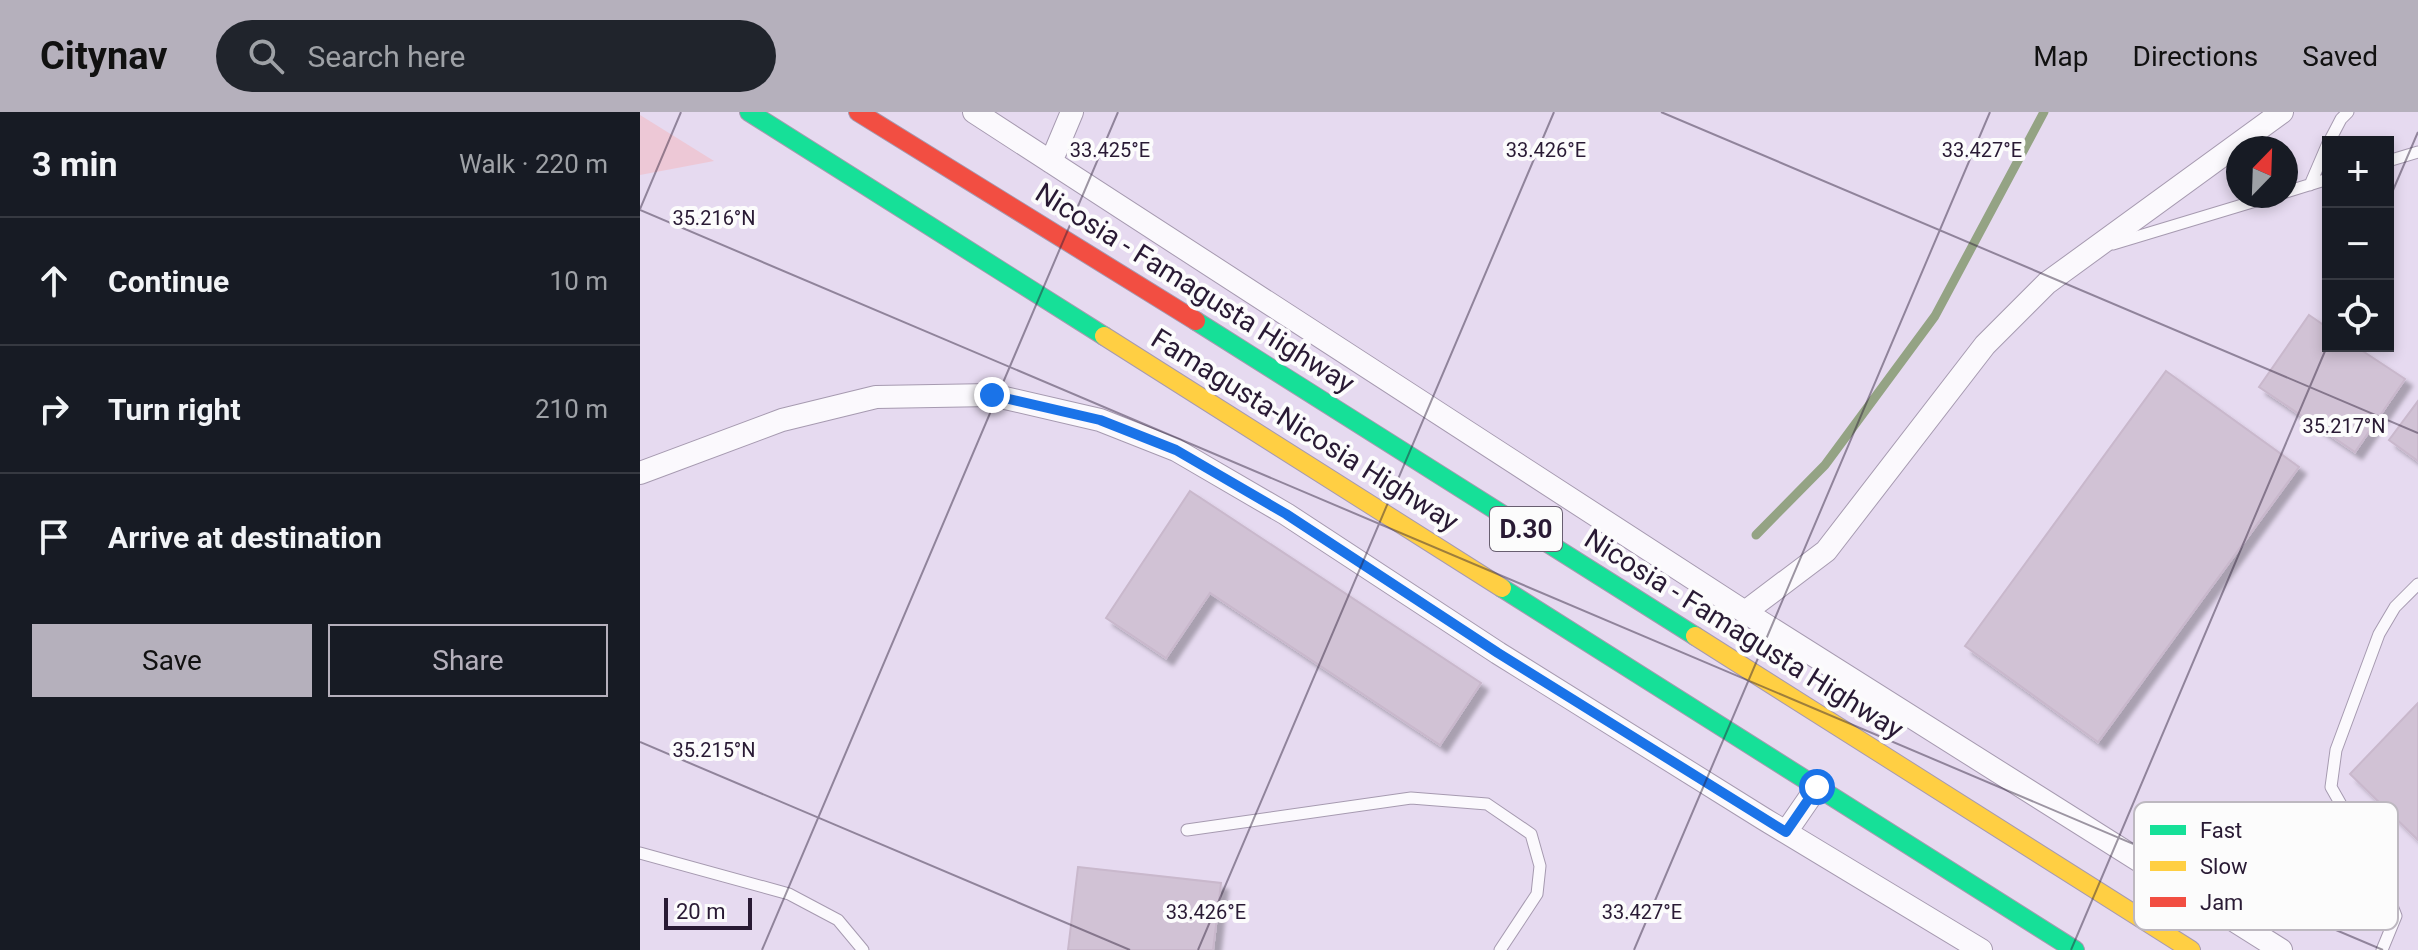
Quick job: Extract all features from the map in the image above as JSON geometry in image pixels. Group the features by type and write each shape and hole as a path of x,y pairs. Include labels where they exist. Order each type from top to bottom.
{"highway":[{"name":"Famagusta-Nicosia Highway","path":"749,112 2075,950"},
{"name":"Nicosia - Famagusta Highway","path":"858,112 1304,388 2134,914"},
{"name":"Nicosia - Famagusta Highway","path":"2159,930 2191,950"}],"street":[{"path":"974,112 1745,612 2134,857"},
{"path":"1051,162 1072,112"},
{"path":"1745,612 1826,551 1985,345 2047,283 2282,112"},
{"path":"640,473 782,420 876,397 992,395 1100,420 1176,450 1286,514 1498,653 1981,950"},
{"path":"1786,832 1817,787"},
{"path":"2249,930 2281,950"}],"lane":[{"path":"2332,136 2348,112"},
{"path":"2394,159 2418,152"},
{"path":"2310,185 2322,157"},
{"path":"2298,188 2322,181"},
{"path":"2097,249 2232,208"},
{"path":"2340,802 2331,787 2336,750 2379,634 2395,607 2418,584"},
{"path":"1187,830 1411,798 1487,804 1531,834 1540,866 1537,894 1500,950"},
{"path":"640,853 789,894 838,920 863,950"},
{"path":"2382,950 2390,930"}],"shaded area":[{"path":"640,115 714,161 640,175"}],"building":[{"path":"2309,315 2322,324 2322,352 2364,352 2405,379 2355,452 2259,387"},
{"path":"2166,371 2299,467 2098,742 1965,646"},
{"path":"2418,401 2418,461 2389,440"},
{"path":"1190,491 1481,683 1440,745 1210,593 1166,658 1106,618"},
{"path":"2418,703 2418,840 2398,821 2398,802 2379,802 2350,774"},
{"path":"1078,867 1221,883 1213,950 1068,950"}],"waterway":[{"path":"1756,535 1825,465 1935,316 2044,112"}],"traffic: fast":[{"path":"749,112 1104,336"},
{"path":"1196,321 1695,636"},
{"path":"1502,588 2075,950"}],"traffic: slow":[{"path":"1104,336 1502,588"},
{"path":"1695,636 2134,914"},
{"path":"2159,930 2191,950"}],"traffic: jam":[{"path":"858,112 1196,321"}],"route":[{"path":"992,395 1100,420 1176,450 1286,514 1498,653 1786,832 1817,787"}]}
